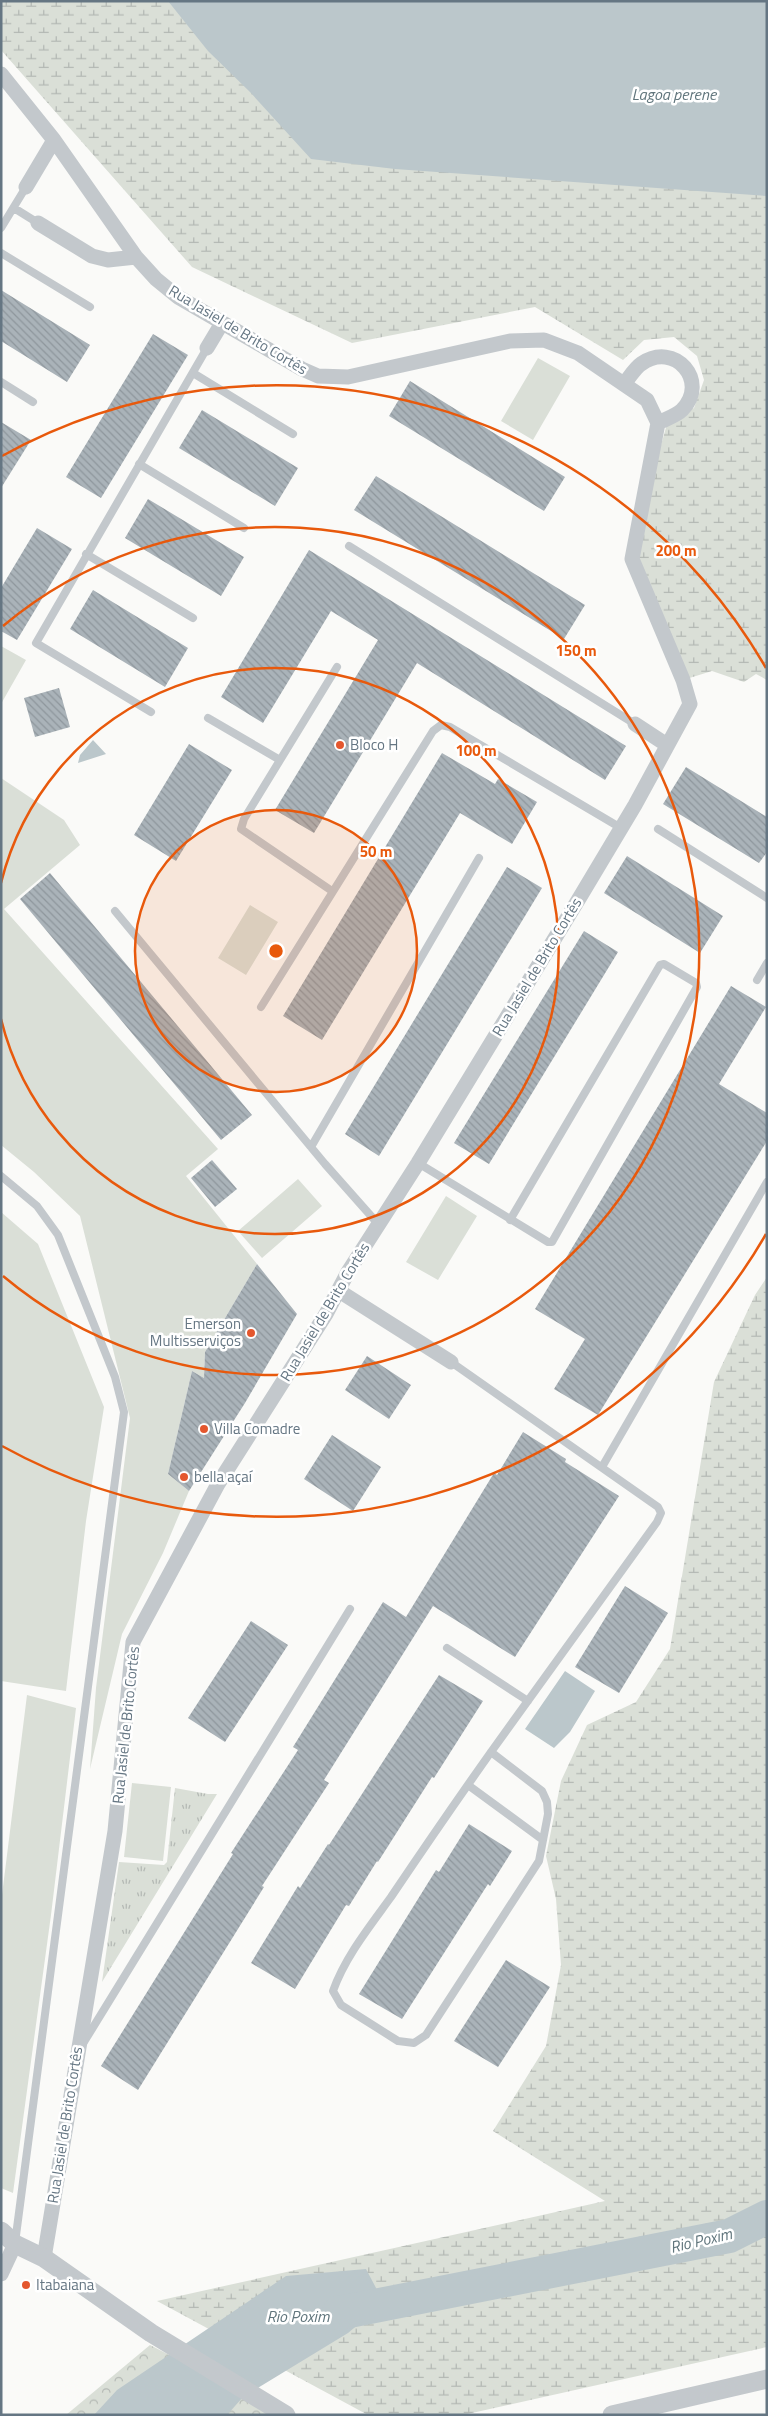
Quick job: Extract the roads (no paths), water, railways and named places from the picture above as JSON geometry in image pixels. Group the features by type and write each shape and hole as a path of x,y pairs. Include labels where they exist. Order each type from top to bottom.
{"street":[{"name":"Rua Jasiel de Brito Cortês","path":"1,74 54,140 136,256 156,279 178,297 318,376 348,377 510,341 544,340 578,353 647,400 658,423 632,559 690,700 687,712 621,828 418,1163 379,1226 353,1263 339,1291 218,1484 133,1642 115,1831 44,2258"},
{"path":"26,187 54,140"},
{"path":"38,223 92,256 108,260 136,256"},
{"path":"207,348 222,323"},
{"path":"624,384 640,364 658,355 677,359 684,367 690,374 692,393 682,410 658,423"},
{"path":"635,724 667,745"},
{"path":"339,1291 451,1362"},
{"path":"1,2231 15,2244 44,2258 151,2333 286,2415"},
{"path":"1,2274 15,2244"},
{"path":"612,2415 767,2379"}],"lane":[{"path":"1,228 26,187"},
{"path":"14,208 38,223"},
{"path":"1,253 90,307"},
{"path":"152,712 36,643 207,348"},
{"path":"193,373 293,434"},
{"path":"1,382 33,402"},
{"path":"139,464 244,528"},
{"path":"349,546 635,724"},
{"path":"86,554 193,618"},
{"path":"332,892 241,828 244,819 337,667"},
{"path":"208,718 280,760"},
{"path":"261,1007 433,731 440,724 450,728 621,828"},
{"path":"658,830 767,898"},
{"path":"311,1147 479,858"},
{"path":"115,910 311,1147 379,1226"},
{"path":"757,980 767,963"},
{"path":"418,1163 510,1220 548,1242 552,1242 697,987 696,983 664,964 660,965 510,1220"},
{"path":"1,1176 37,1206 58,1234 115,1377 124,1412 15,2244"},
{"path":"602,1467 767,1182"},
{"path":"451,1362 658,1507 661,1513 657,1522 491,1752 468,1785 365,1934 338,1978 334,1991 341,2005 398,2041 414,2043 426,2035 540,1861 548,1808 542,1791 491,1752"},
{"path":"77,2054 350,1609"},
{"path":"447,1648 528,1701"},
{"path":"468,1785 543,1840"}],"water":[{"name":"Lagoa perene","path":"168,1 767,1 767,196 395,169 311,159 250,92 208,51"},
{"path":"93,740 106,754 78,763 80,755"},
{"path":"565,1671 595,1691 570,1732 554,1748 525,1729"},
{"name":"Rio Poxim","path":"366,2269 384,2303 348,2333 243,2397 227,2415 94,2415 117,2390 286,2276"}],"waterway":[{"name":"Rio Poxim","path":"339,2313 729,2236 767,2217"}],"place":[{"name":"Bloco H","path":"340,745"},
{"name":"Emerson Multisserviços","path":"251,1333"},
{"name":"Villa Comadre","path":"204,1429"},
{"name":"bella açaí","path":"184,1477"},
{"name":"Itabaiana","path":"26,2285"}]}
